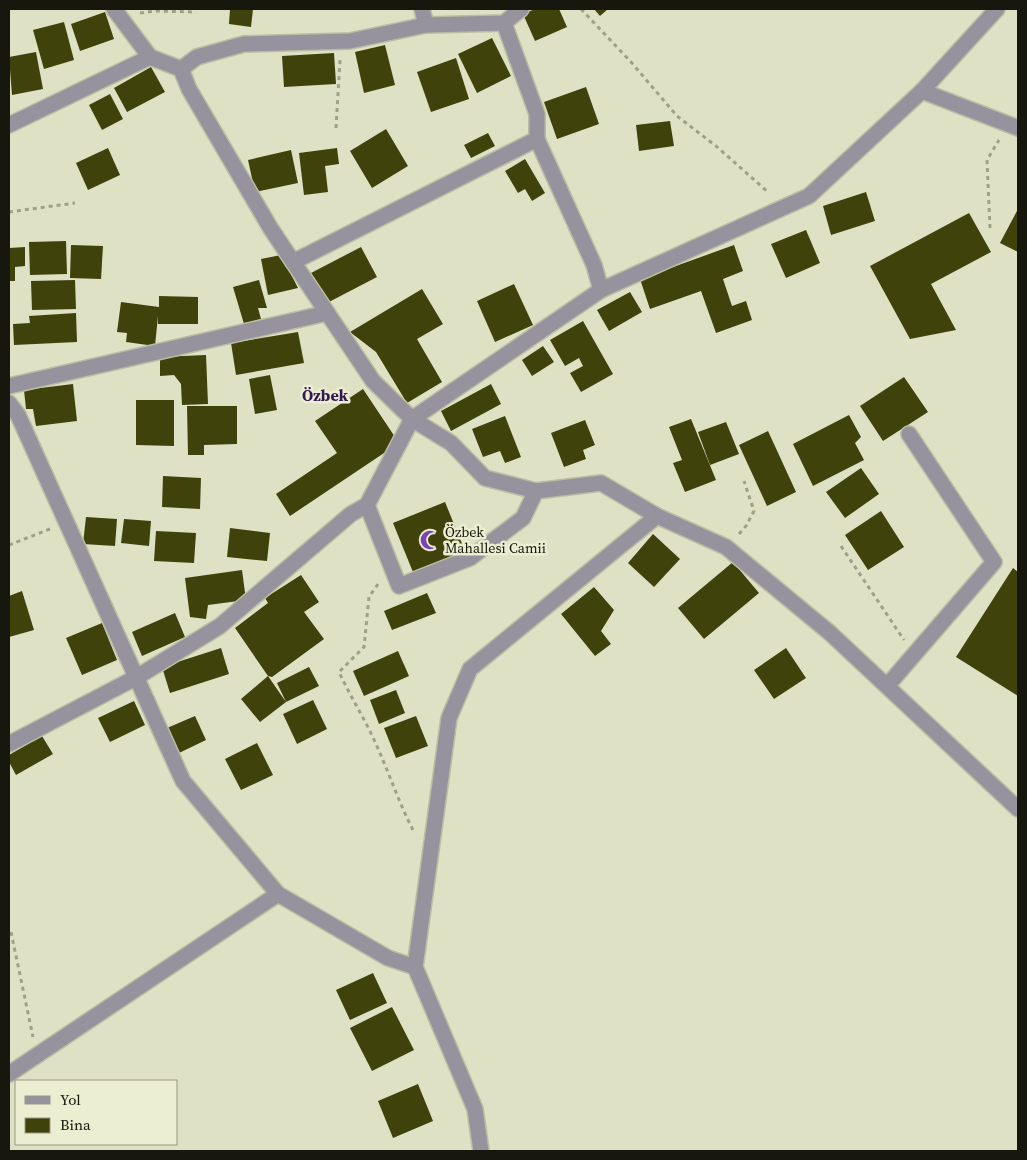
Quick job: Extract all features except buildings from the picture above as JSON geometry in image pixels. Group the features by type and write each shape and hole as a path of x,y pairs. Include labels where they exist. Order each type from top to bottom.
{"street":[{"path":"422,9 426,25"},
{"path":"181,69 197,58 244,44 342,42 426,25 504,23 521,9"},
{"path":"9,744 137,677 220,626 350,514 367,505 412,419 601,290 809,196 922,90 997,9"},
{"path":"117,12 150,57 181,69 189,89 271,229 373,381 412,419 451,443 486,478 536,491 601,484 657,516 726,547 830,633 1018,808"},
{"path":"504,23 537,114 537,139 594,265 601,290"},
{"path":"9,125 150,57"},
{"path":"922,90 1014,126"},
{"path":"293,262 537,139"},
{"path":"9,386 328,313"},
{"path":"9,403 18,415 183,781 278,894 388,958 415,967"},
{"path":"887,686 994,562 909,434"},
{"path":"367,505 399,586 470,558 523,518 536,491"},
{"path":"481,1151 476,1109 415,967 449,718 470,669 657,516"},
{"path":"9,1074 36,1054 278,894"}],"path":[{"path":"581,9 677,116 716,146 784,207"},
{"path":"117,12 196,12"},
{"path":"336,128 342,42"},
{"path":"990,228 987,160 1014,126"},
{"path":"9,212 75,203"},
{"path":"726,547 746,526 754,511 744,481"},
{"path":"9,545 67,522"},
{"path":"841,546 914,655"},
{"path":"390,566 369,597 364,647 339,672 354,705 376,743 400,806 430,861"},
{"path":"11,932 36,1054"}],"place":[{"name":"Özbek Mahallesi Camii","path":"430,540"}],"district":[{"name":"Özbek","path":"325,395"}]}
